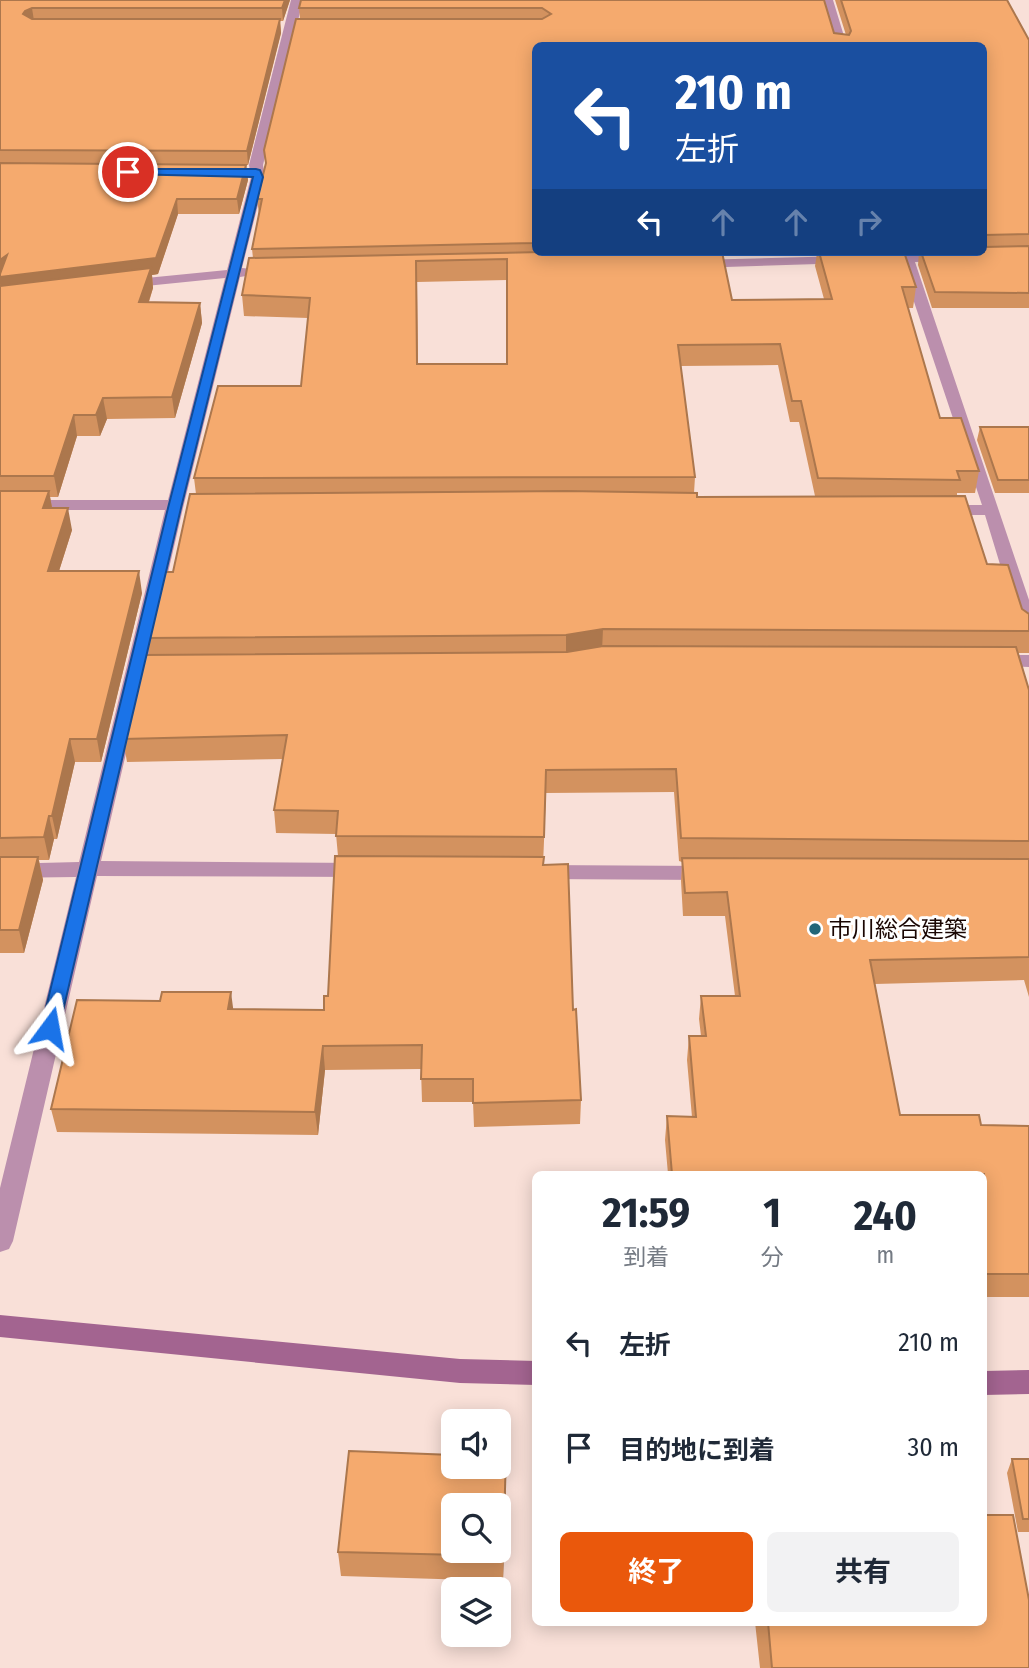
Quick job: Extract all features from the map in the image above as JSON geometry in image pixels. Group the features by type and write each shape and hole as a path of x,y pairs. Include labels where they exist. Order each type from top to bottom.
{"street":[{"path":"0,1241 88,868 142,669 233,272 258,177 250,172 256,165 298,0"},
{"path":"827,0 840,42"},
{"path":"685,264 881,256"},
{"path":"905,256 992,510 1029,630"},
{"path":"933,256 961,257"},
{"path":"106,287 233,272 261,272"},
{"path":"0,505 179,507"},
{"path":"922,509 992,510"},
{"path":"974,661 1029,661"},
{"path":"0,871 88,868 383,870"},
{"path":"518,872 724,873"},
{"path":"0,1326 460,1371 532,1373"},
{"path":"987,1382 1029,1382"}],"building":[{"path":"0,0 285,0 282,8 32,8 23,14 32,19 280,19 247,151 0,150"},
{"path":"301,0 824,0 834,33 849,35 851,31 841,0 1007,0 1029,40 1029,234 987,235 987,42 532,42 532,243 252,249 262,199 257,199 266,163 264,150 296,19 542,19 551,14 542,8 299,8"},
{"path":"0,163 246,165 237,199 177,199 156,258 0,277 7,255 0,260"},
{"path":"1029,246 1029,293 935,292 922,256 987,256 987,247"},
{"path":"532,252 532,256 723,256 732,300 832,299 820,256 905,256 916,287 902,287 940,418 961,418 979,471 957,471 960,480 818,478 801,401 792,401 780,344 678,345 695,477 194,478 218,386 301,386 310,298 242,295 249,258","holes":["507,259 507,364 417,364 416,261"]},
{"path":"151,268 139,302 200,303 172,397 103,398 96,415 74,415 54,476 0,476 0,286"},
{"path":"980,427 1029,427 1029,480 998,480"},
{"path":"0,491 49,491 43,508 68,508 48,571 139,571 97,739 70,739 52,816 49,816 44,837 0,838"},
{"path":"566,491 697,493 697,497 965,496 987,564 1008,565 1022,609 1029,614 1029,631 603,629 566,635 147,638 162,572 173,572 190,494"},
{"path":"603,646 1016,647 1029,690 1029,841 681,838 676,769 546,770 544,837 336,836 338,811 274,810 287,735 123,739 143,655 567,652"},
{"path":"335,856 544,857 543,865 568,864 573,1010 576,1009 581,1100 473,1103 473,1079 421,1079 422,1045 323,1046 315,1112 51,1109 77,1000 160,1001 162,992 231,992 228,1009 324,1010 324,996 328,996"},
{"path":"0,857 38,857 19,930 0,930"},
{"path":"682,858 1029,859 1029,957 870,960 900,1115 979,1115 981,1125 1029,1126 1029,1274 987,1274 987,1171 672,1171 667,1116 696,1117 689,1036 706,1036 701,996 740,996 727,892 685,893"},
{"path":"349,1451 441,1455 441,1479 505,1479 505,1493 441,1493 441,1554 338,1552"},
{"path":"1012,1459 1029,1459 1029,1519 1023,1519"},
{"path":"987,1515 1013,1515 1029,1600 1029,1668 772,1668 768,1626 987,1626"}],"place":[{"name":"市川総合建築","path":"815,929"}],"route":[{"path":"50,1028 174,508 258,177 256,172 128,172"}]}
